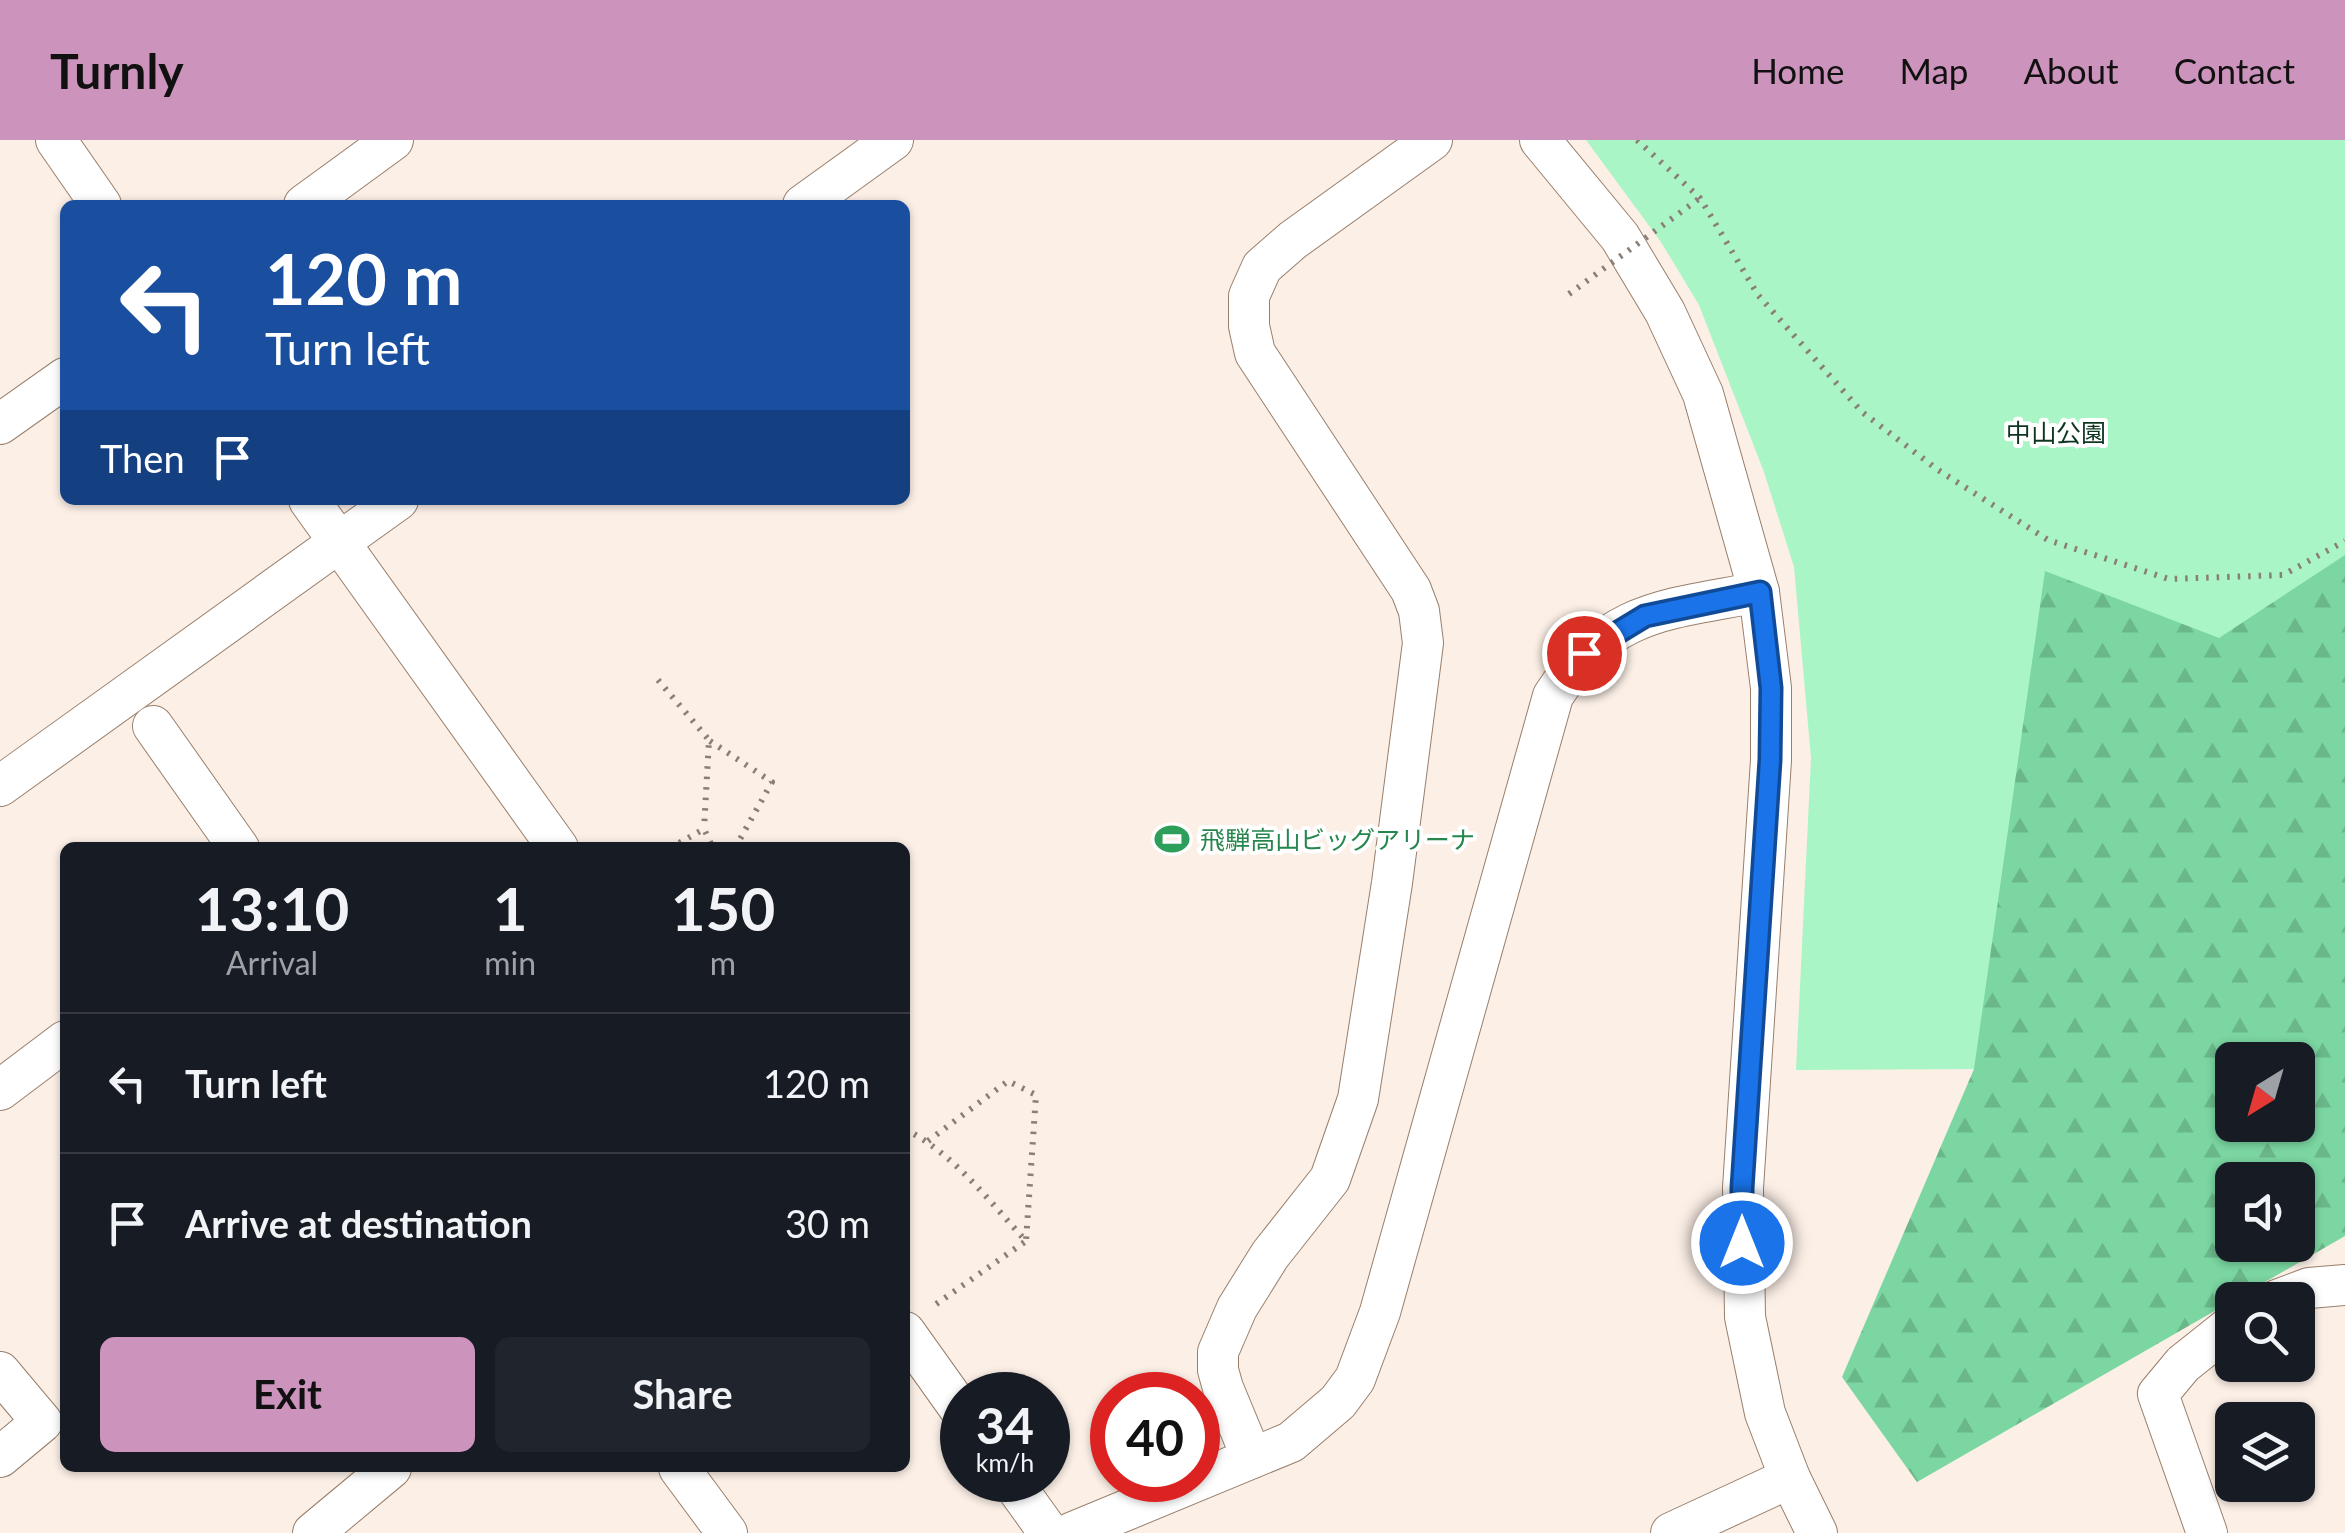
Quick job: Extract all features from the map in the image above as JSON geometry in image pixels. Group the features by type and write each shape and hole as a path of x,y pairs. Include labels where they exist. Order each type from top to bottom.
{"street":[{"path":"56,140 98,200"},
{"path":"311,200 393,140"},
{"path":"810,200 893,140"},
{"path":"1252,1458 1218,1370 1218,1352 1237,1308 1270,1255 1330,1179 1358,1099 1424,643 1419,611 1410,590 1254,353 1248,326 1250,296 1262,268 1294,240 1432,140"},
{"path":"1540,140 1620,237 1666,312 1702,394 1760,592 1771,688 1770,760 1742,1188 1742,1270 1745,1317 1765,1413 1817,1533"},
{"path":"0,424 60,382"},
{"path":"313,505 554,842"},
{"path":"0,786 391,505"},
{"path":"1071,1533 1291,1442 1338,1402 1355,1380 1368,1350 1553,696 1584,653 1625,625 1645,616 1760,592"},
{"path":"152,726 235,842"},
{"path":"0,1090 60,1045"},
{"path":"2315,1287 2345,1284"},
{"path":"916,1322 942,1372"},
{"path":"2207,1533 2158,1394 2182,1364 2215,1338"},
{"path":"0,1372 54,1412 0,1457"},
{"path":"313,1533 387,1472"},
{"path":"682,1472 723,1532"},
{"path":"1671,1533 1790,1478"},
{"path":"1026,1502 1048,1533"}],"path":[{"path":"1637,140 1700,198 1758,295 1862,412 1938,470 2048,540 2168,579 2283,576 2345,540"},
{"path":"1570,294 1700,198"},
{"path":"658,680 709,740 772,782 738,842"},
{"path":"709,740 704,829 710,842"},
{"path":"681,842 704,829"},
{"path":"916,1322 1026,1241 1036,1095 1008,1082 928,1141"},
{"path":"910,1132 928,1141 960,1169 1026,1241"}],"green space":[{"name":"中山公園","path":"1586,140 2345,140 2345,718 1974,1069 1796,1070 1811,758 1794,567 1764,472 1699,305 1661,242"},
{"path":"2345,555 2345,1236 2315,1253 2315,1162 2215,1162 2215,1262 2300,1262 2265,1282 2215,1282 2215,1311 1917,1482 1842,1377 1974,1069 2045,571 2219,638"}],"place":[{"name":"飛騨高山ビッグアリーナ","path":"1172,839"}],"route":[{"path":"1584,653 1645,616 1760,592 1771,688 1770,760 1742,1188 1742,1243"}]}
